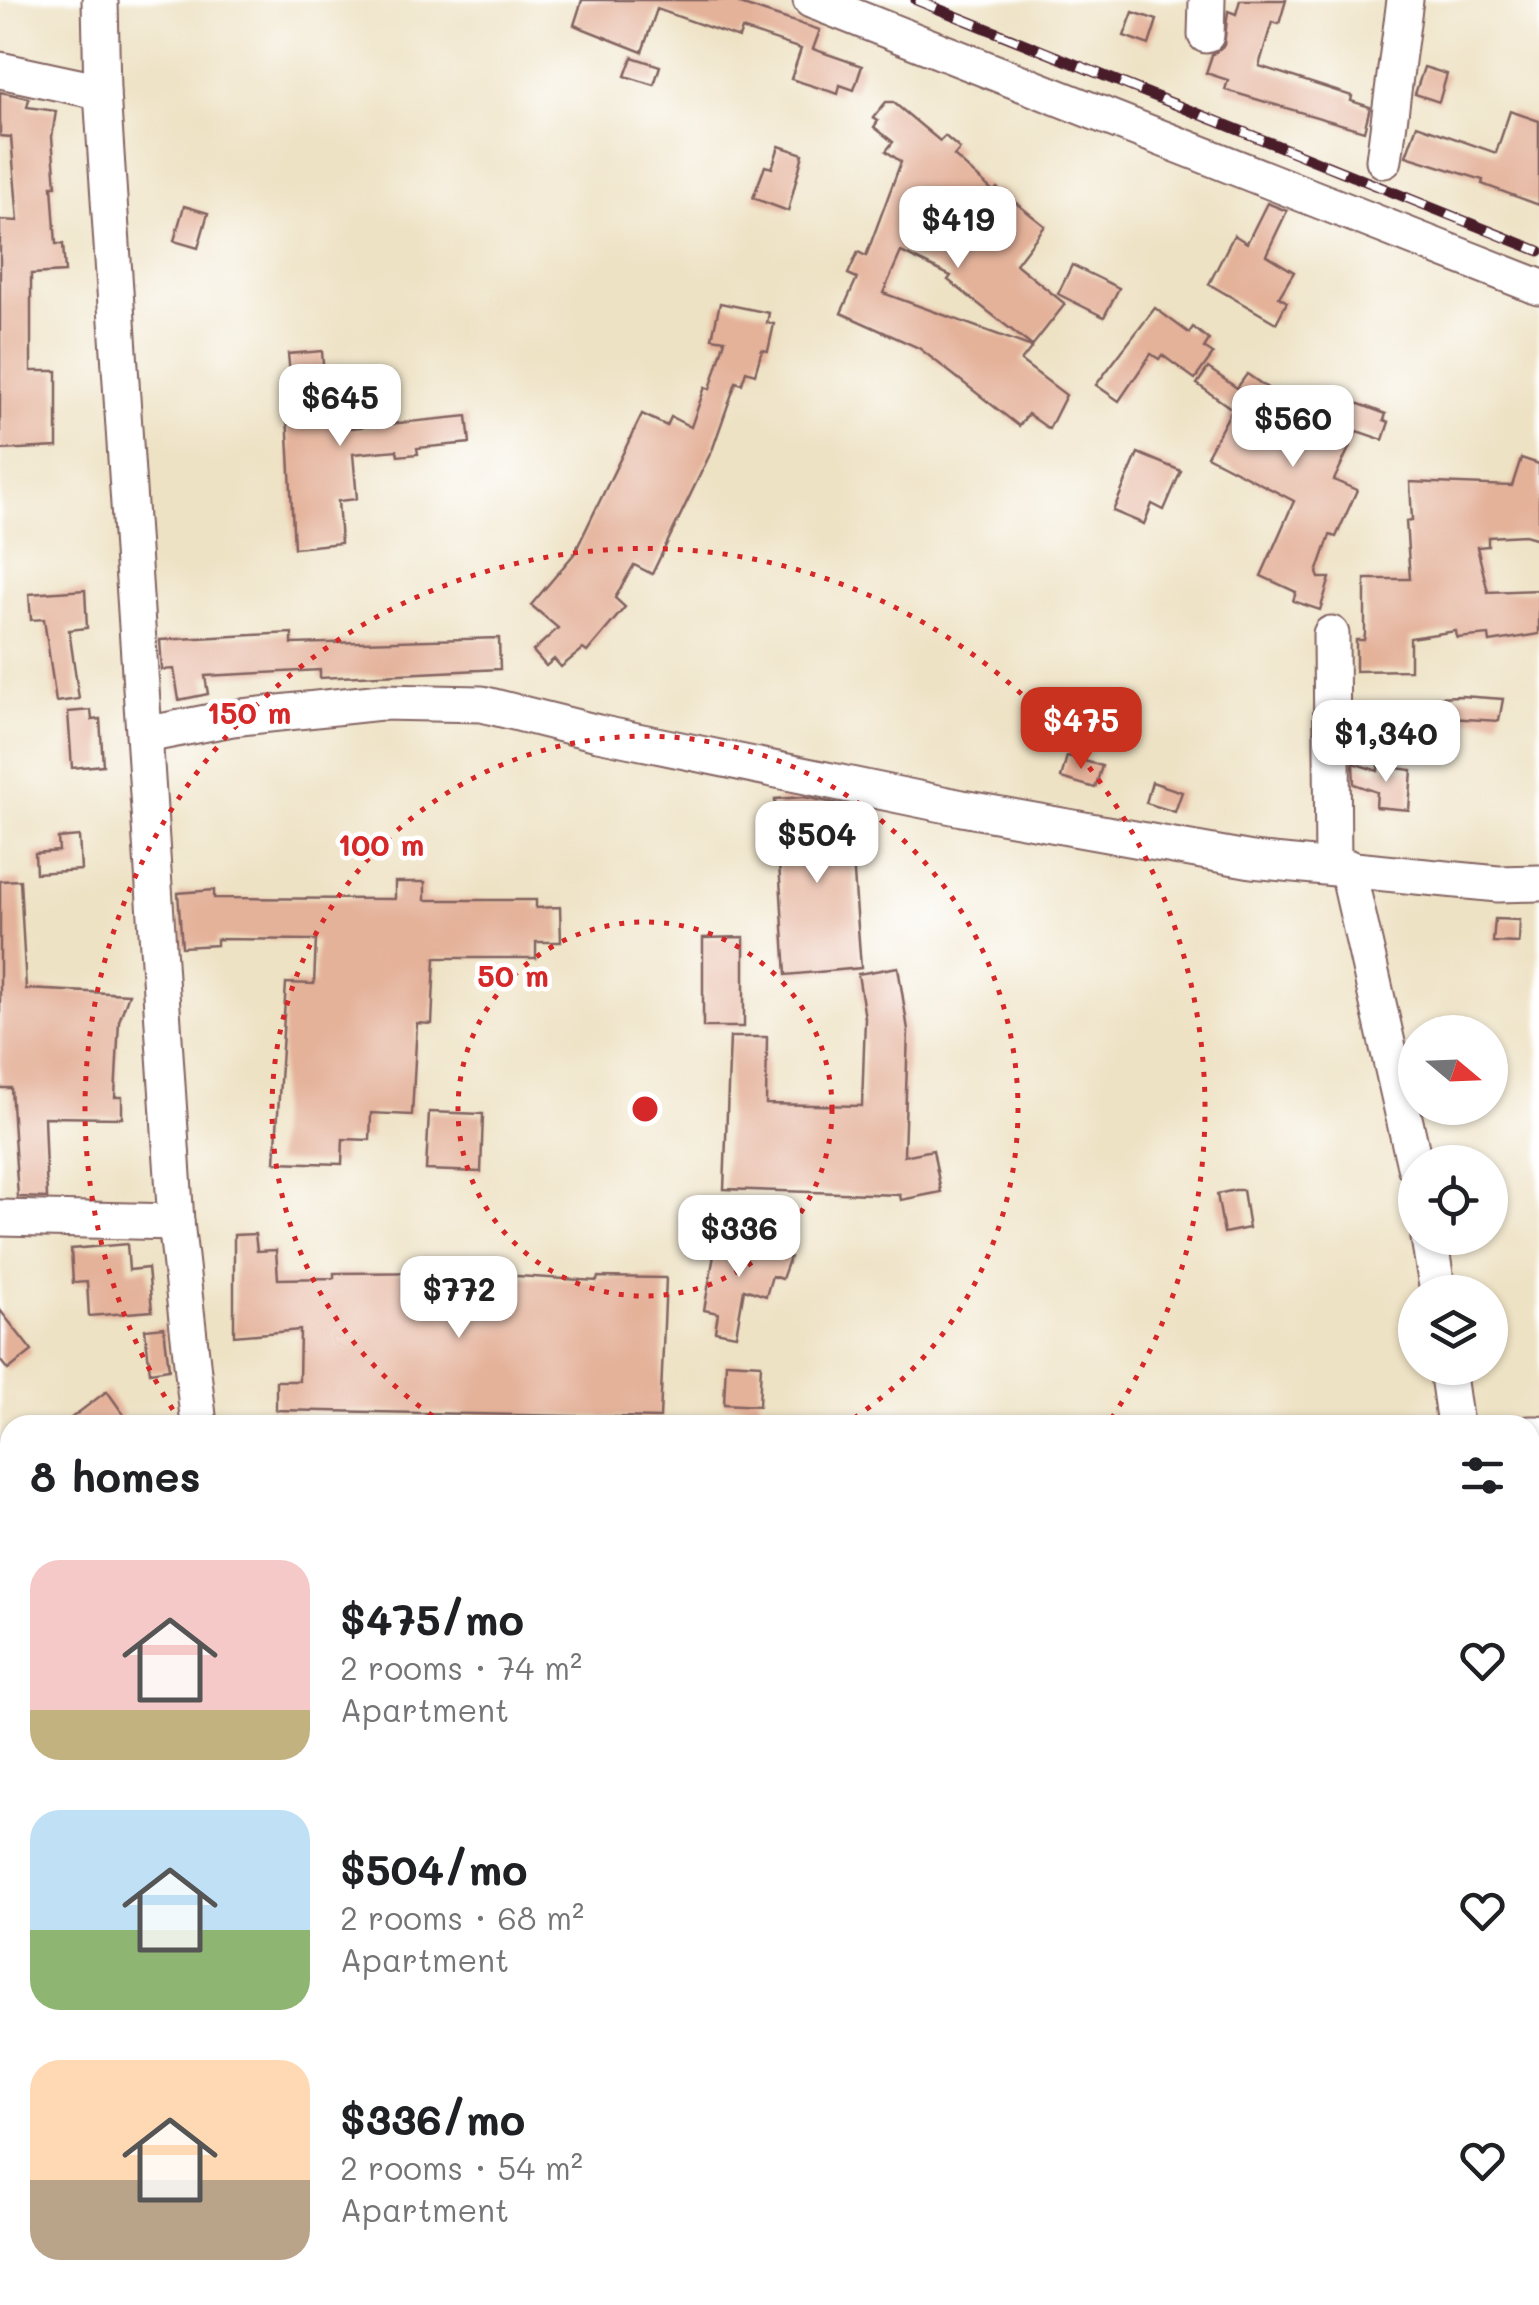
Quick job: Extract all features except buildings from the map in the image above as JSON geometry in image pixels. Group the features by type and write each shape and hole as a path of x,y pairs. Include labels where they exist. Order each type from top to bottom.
{"street":[{"path":"100,0 102,92 176,1222 198,1415"},
{"path":"811,0 1539,288"},
{"path":"1384,160 1405,0"},
{"path":"0,70 102,92"},
{"path":"1330,634 1340,866 1410,1145"},
{"path":"145,735 232,718 381,702 482,704 598,734 962,808 1252,860 1498,884 1539,884"},
{"path":"0,1218 176,1222"},
{"path":"1449,1385 1454,1415"}],"railway":[{"path":"916,0 1539,251"}]}
